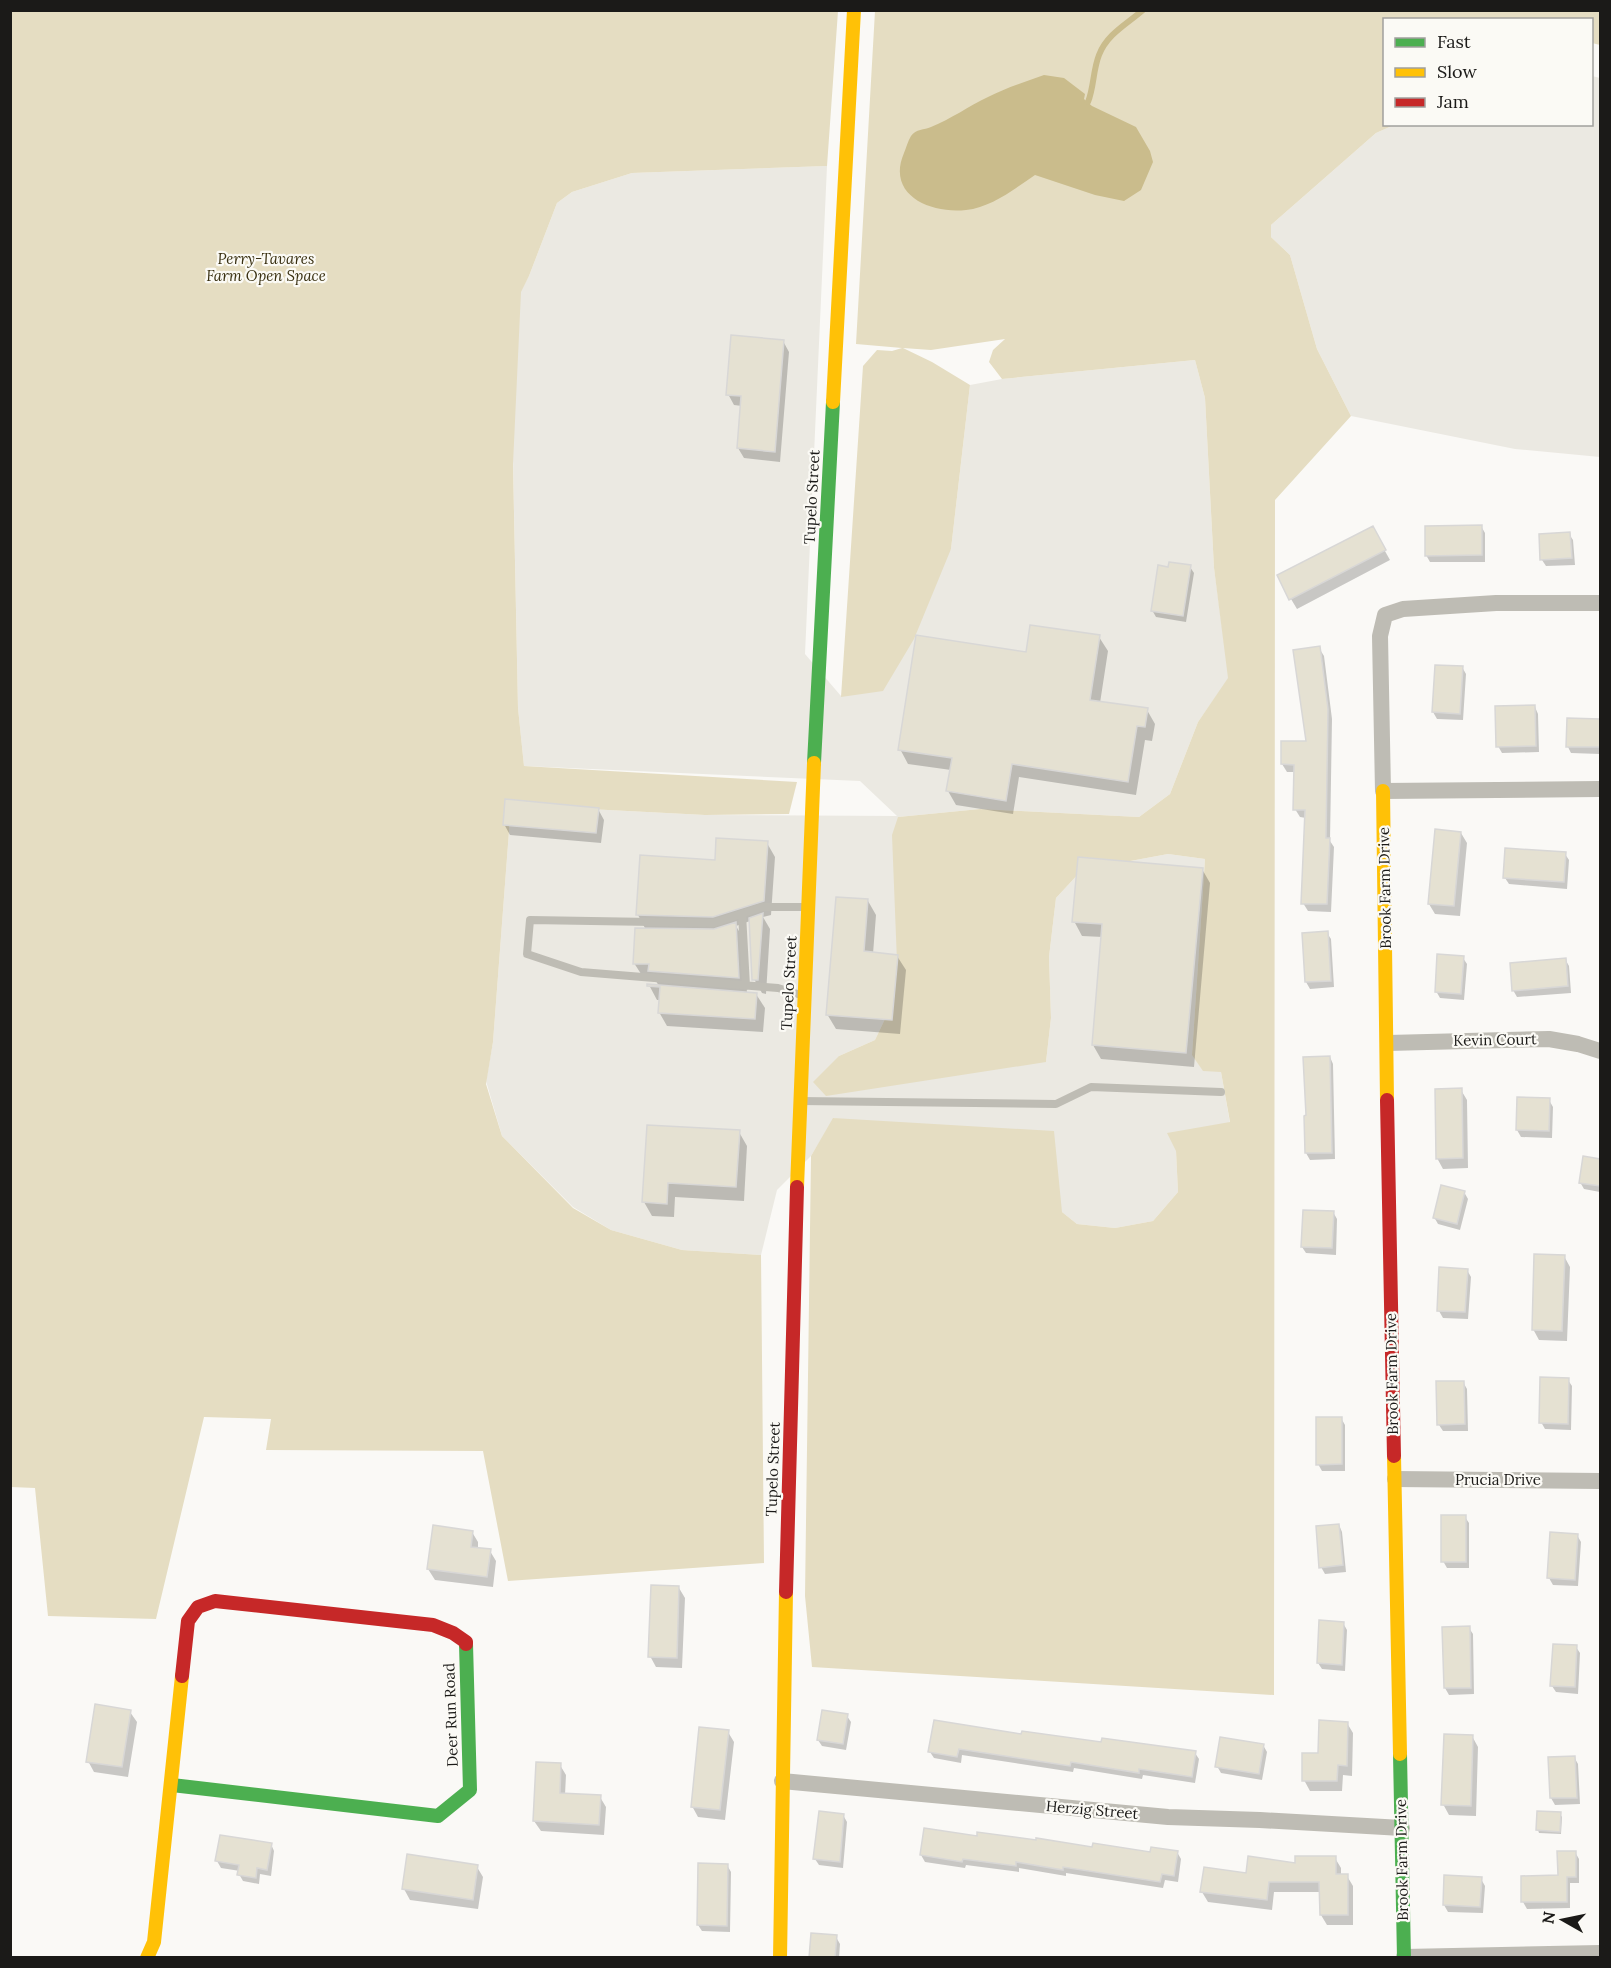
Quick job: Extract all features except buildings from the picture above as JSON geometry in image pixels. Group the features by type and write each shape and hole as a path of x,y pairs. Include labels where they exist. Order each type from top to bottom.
{"street":[{"name":"Tupelo Street","path":"780,1958 782,1781 799,1101 854,10"},
{"name":"Brook Farm Drive","path":"1404,1957 1380,636 1385,615 1403,609 1486,603 1600,603"},
{"path":"1383,791 1600,789"},
{"name":"Kevin Court","path":"1388,1043 1549,1039 1600,1051"},
{"name":"Prucia Drive","path":"1395,1479 1600,1481"},
{"name":"Deer Run Road","path":"147,1958 154,1942 188,1621 198,1607 214,1600 433,1625 453,1633 466,1642 470,1791 438,1816 172,1785"},
{"name":"Herzig Street","path":"782,1781 1168,1817 1402,1828"},
{"path":"1404,1957 1600,1953"}],"lane":[{"path":"804,995 778,988 581,972 527,954 531,920 714,923 762,907 808,907"},
{"path":"742,914 746,986"},
{"path":"799,1101 1056,1104 1091,1087 1221,1092"}],"shaded area":[{"path":"1044,75 1064,78 1085,94 1084,99 1092,106 1136,127 1150,151 1153,162 1141,190 1124,201 1095,195 1035,175 1002,197 966,210 939,209 926,205 906,191 901,180 900,168 907,144 913,134 938,124 995,94"},
{"path":"1593,76 1600,78 1600,457 1515,449 1351,416 1317,349 1290,255 1271,237 1271,225 1376,133 1392,126 1593,126"},
{"path":"827,166 805,654 841,696 951,549 970,385 1002,379 1195,360 1205,398 1214,568 1229,678 1198,722 1170,794 1139,817 980,809 898,817 897,962 893,1002 875,1040 839,1056 1046,1062 1051,1018 1049,957 1056,898 1082,870 1168,854 1205,859 1192,1055 1221,1072 1230,1123 1176,1151 1178,1192 1153,1221 1115,1228 1077,1224 1062,1212 834,1118 811,1156 777,1190 761,1255 682,1250 611,1230 573,1207 502,1136 486,1081 493,1042 511,805 705,815 897,816 860,781 524,766 518,708 510,310 529,276 557,203 572,192 632,173"}],"green space":[{"name":"Perry-Tavares Farm Open Space","path":"11,11 838,11 827,166 632,173 572,192 557,203 521,292 513,464 518,708 524,766 797,782 789,814 705,815 511,805 493,1042 486,1084 502,1136 573,1208 611,1230 682,1250 761,1255 764,1563 508,1581 483,1451 266,1450 271,1419 204,1417 156,1619 48,1616 35,1488 11,1487"},
{"path":"875,11 1600,11 1600,45 1593,43 1593,18 1383,18 1383,126 1392,126 1376,133 1271,225 1271,237 1290,255 1317,349 1351,416 1275,500 1274,1695 812,1667 805,1596 811,1156 833,1118 1054,1131 1062,1212 1077,1224 1115,1228 1153,1221 1178,1192 1176,1151 1167,1133 1230,1122 1221,1072 1203,1071 1192,1055 1205,859 1168,854 1082,870 1056,898 1049,957 1051,1018 1046,1062 826,1096 813,1082 839,1056 875,1040 893,1002 897,962 892,835 898,817 980,809 1139,817 1170,794 1198,722 1228,678 1214,568 1205,398 1195,360 1002,379 989,362 993,350 1005,339 931,350 903,348 970,385 951,549 914,639 883,691 841,697 863,366 877,350 892,351 902,348 856,344"}],"waterway":[{"path":"1088,102 1097,61 1107,41 1143,10"}],"traffic: fast":[{"path":"814,763 833,402"},
{"path":"172,1785 438,1816 470,1790 466,1644"},
{"path":"1400,1754 1404,1958"}],"traffic: slow":[{"path":"833,402 854,10"},
{"path":"797,1187 814,763"},
{"path":"1383,791 1387,1100"},
{"path":"1394,1456 1400,1754"},
{"path":"780,1958 786,1592"},
{"path":"147,1958 154,1942 182,1676"}],"traffic: jam":[{"path":"1387,1100 1394,1456"},
{"path":"786,1592 797,1187"},
{"path":"182,1676 188,1621 198,1607 215,1601 433,1625 453,1633 466,1644"}]}
